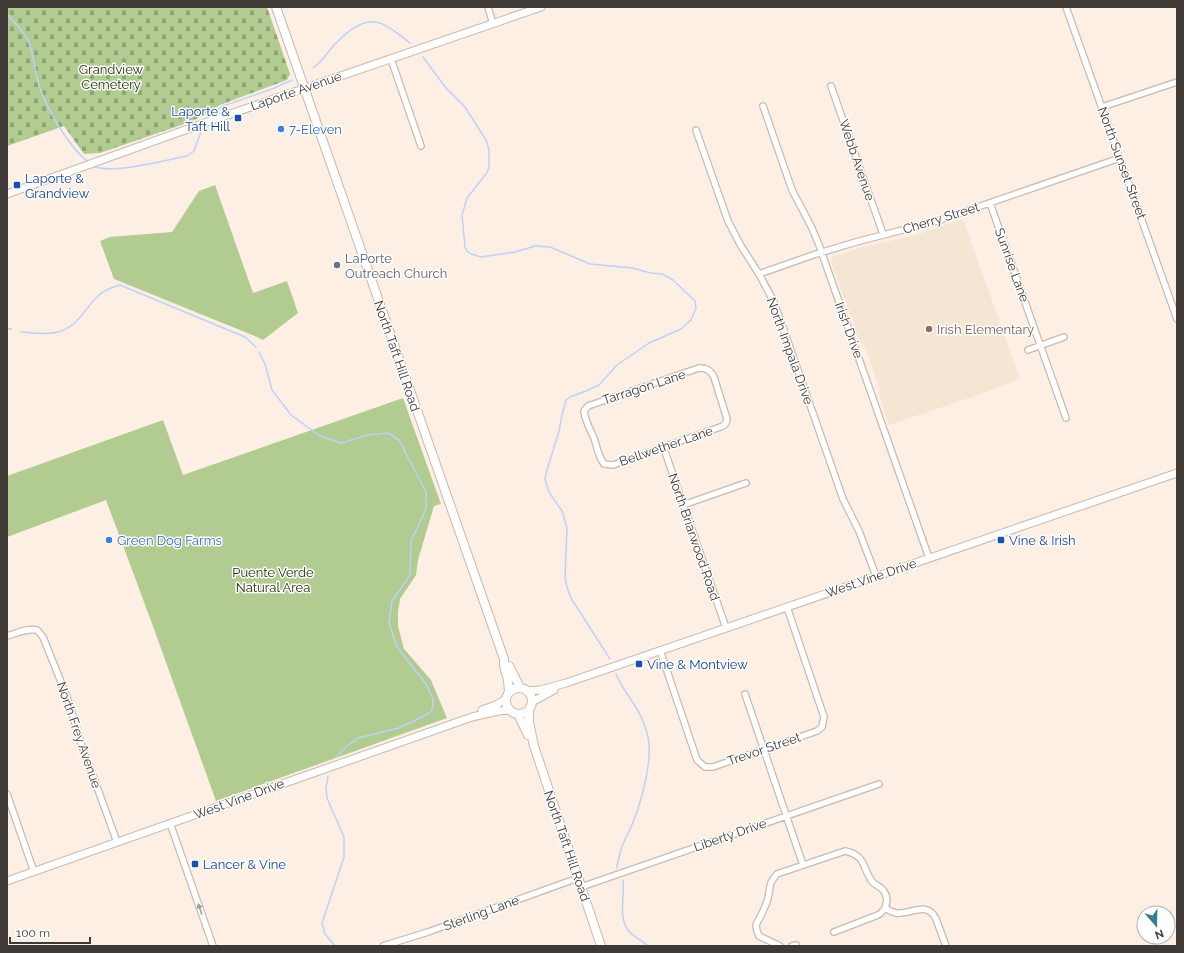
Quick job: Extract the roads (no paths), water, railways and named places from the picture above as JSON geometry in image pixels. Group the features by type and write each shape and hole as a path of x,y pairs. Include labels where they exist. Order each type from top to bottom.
{"main road":[{"name":"North Taft Hill Road","path":"276,7 504,659 520,687"},
{"name":"North Taft Hill Road","path":"504,659 504,666 508,680 507,695"},
{"path":"520,687 528,691 532,696 531,706"},
{"name":"West Vine Drive","path":"507,695 514,688 520,687"},
{"path":"507,695 507,705 514,712"},
{"name":"North Taft Hill Road","path":"531,706 529,722 534,746 601,946"},
{"name":"West Vine Drive","path":"514,712 526,712 531,706"},
{"name":"North Taft Hill Road","path":"514,712 529,740 534,746"}],"street":[{"path":"488,7 493,24"},
{"name":"Laporte Avenue","path":"7,194 85,165 541,7"},
{"name":"North Sunset Street","path":"1066,7 1177,319"},
{"path":"391,59 421,146"},
{"path":"1102,107 1177,82"},
{"name":"Webb Avenue","path":"831,86 883,234"},
{"name":"Irish Drive","path":"763,106 792,190 811,226 822,252 929,558"},
{"name":"North Impala Drive","path":"696,130 728,222 774,302 843,499 859,531 876,576"},
{"name":"Cherry Street","path":"759,274 822,252 883,234 920,226 1120,158"},
{"name":"Sunrise Lane","path":"990,203 1066,418"},
{"path":"1028,350 1064,337"},
{"name":"Tarragon Lane","path":"604,464 600,458 594,438 585,417 584,411 588,406 699,368 710,371 714,377 726,413 726,423"},
{"name":"Bellwether Lane","path":"604,464 613,465 663,446 719,429 726,423"},
{"name":"North Briarwood Road","path":"663,446 726,628"},
{"name":"West Vine Drive","path":"528,691 540,690 566,683 1177,473"},
{"path":"684,505 746,483"},
{"name":"Trevor Street","path":"660,650 697,760 703,766 712,767 817,732 823,725 824,717 787,607"},
{"name":"North Frey Avenue","path":"7,636 33,629 38,630 43,638 67,697 81,743 117,842"},
{"name":"West Vine Drive","path":"531,706 548,692 561,687 566,683"},
{"path":"745,694 803,865"},
{"name":"West Vine Drive","path":"472,717 507,695"},
{"name":"West Vine Drive","path":"7,881 472,717 498,711 514,712"},
{"name":"Liberty Drive","path":"581,887 879,784"},
{"path":"7,794 34,872"},
{"path":"170,823 213,946"},
{"path":"780,946 759,936 756,929 756,925 768,899 769,886 777,874 839,852 853,852 863,862 872,882 884,892 887,900 885,908 878,915 834,932"},
{"name":"Sterling Lane","path":"383,946 428,932 578,878"},
{"path":"885,908 896,913 903,913 917,909 928,911 933,914 946,946"}],"waterway":[{"path":"7,14 21,29 28,40 32,51 39,85 53,116 73,147 88,162"},
{"path":"313,68 343,37 358,25 364,23 380,23 410,43"},
{"path":"423,57 446,88 465,107 486,140 489,150 489,168 467,198 462,215 465,247 467,251 481,257 515,252 535,246 550,247 590,264 632,268 662,274 673,280 695,301 696,308 691,320 681,329 649,343 617,365 599,385 566,400 559,431 547,470 545,479 549,492 562,511 567,528 565,577 567,587 571,598 610,659"},
{"path":"209,116 223,106 272,89 292,80"},
{"path":"93,166 112,169 125,168 187,156 194,151 202,129"},
{"path":"21,332 40,334 65,330 76,322 100,294 108,289 120,285 245,337 256,347"},
{"path":"7,328 11,329"},
{"path":"259,352 265,364 272,390 291,415 320,436 341,443 368,435 388,433 399,440 426,492 426,509 411,541 410,575 392,601 389,623 397,647 426,684 433,699 433,707 430,713 399,728 358,738 336,757"},
{"path":"616,674 622,687 641,717 648,735 649,743 649,761 646,779 636,815 622,847 617,868"},
{"path":"328,776 326,788 327,798 344,837 344,857 322,923 325,934 335,946"},
{"path":"623,880 623,919 625,925 635,937 648,946"}],"place":[{"name":"Laporte & Taft Hill","path":"238,118"},
{"name":"7-Eleven","path":"281,129"},
{"name":"Laporte & Grandview","path":"17,185"},
{"name":"LaPorte Outreach Church","path":"337,265"},
{"name":"Irish Elementary","path":"929,329"},
{"name":"Green Dog Farms","path":"109,540"},
{"name":"Vine & Irish","path":"1001,540"},
{"name":"Vine & Montview","path":"639,664"},
{"name":"Lancer & Vine","path":"195,864"}],"park label":[{"name":"Grandview Cemetery","path":"111,76"},
{"name":"Puente Verde Natural Area","path":"273,580"}]}
